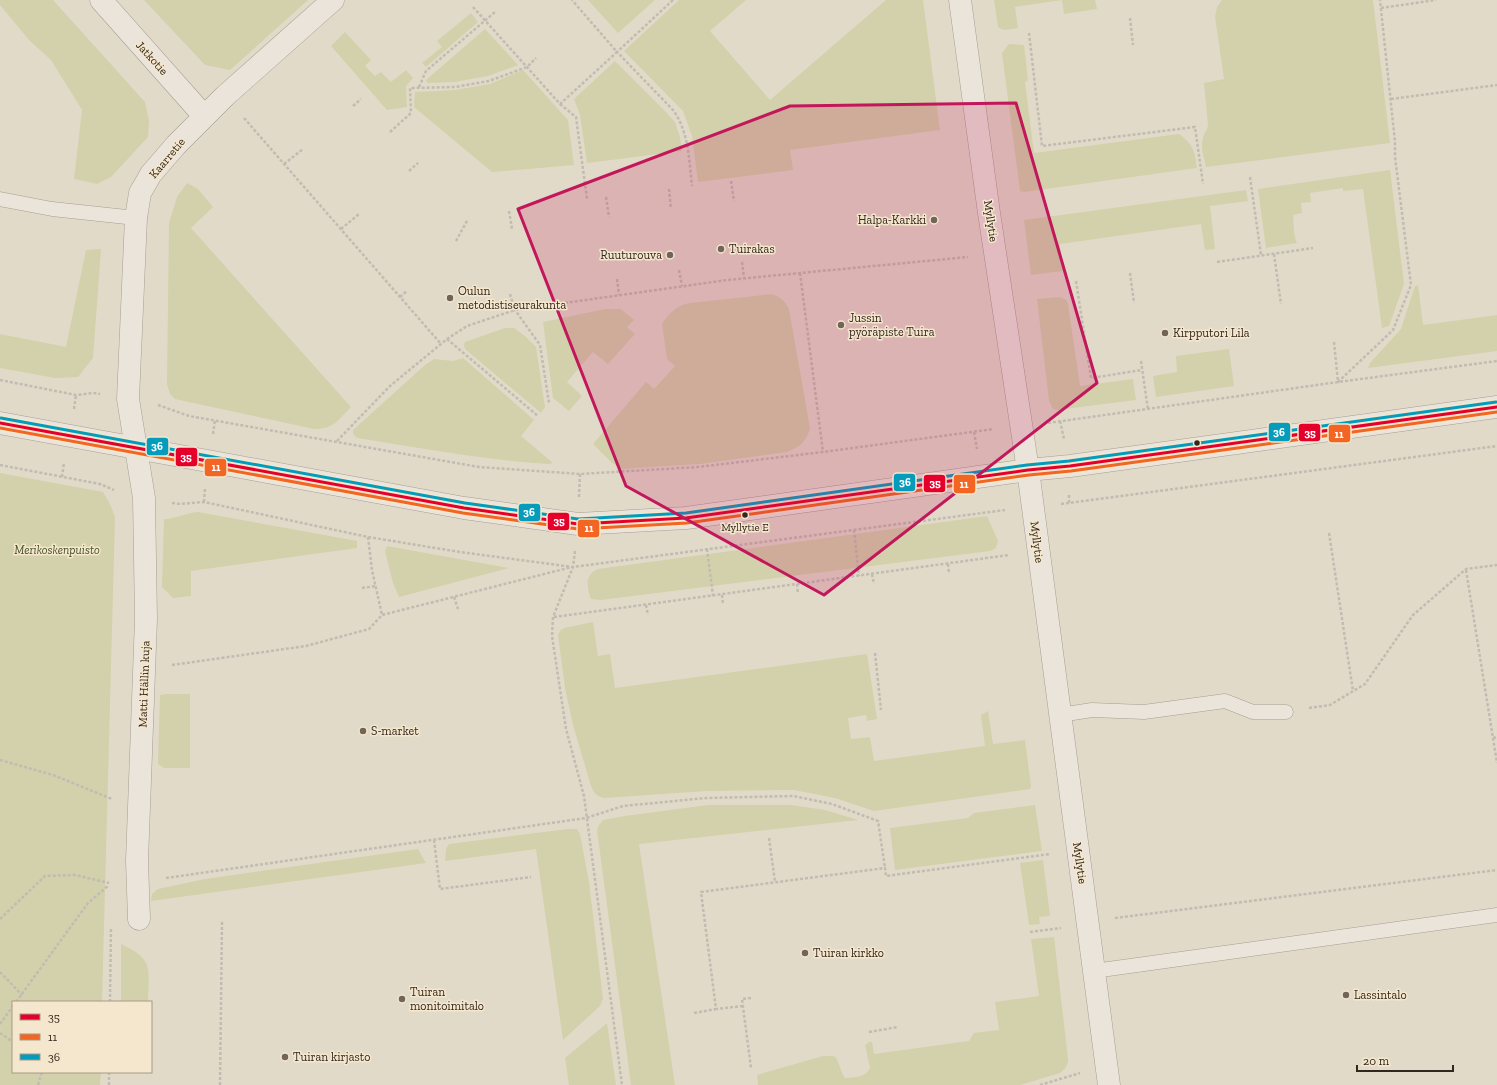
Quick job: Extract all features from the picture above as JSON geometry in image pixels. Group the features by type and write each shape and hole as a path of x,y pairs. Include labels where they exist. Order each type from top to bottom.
{"street":[{"name":"Jatkotie","path":"100,0 204,116"},
{"name":"Kaarretie","path":"136,449 128,399 136,218 140,193 151,174 204,116 333,0"},
{"name":"Myllytie","path":"960,0 991,227 1028,470 1108,1078"},
{"path":"0,423 464,508 578,524 686,518 1497,407"},
{"name":"Matti Hällin kuja","path":"136,449 144,498 146,619 137,883 139,919"}],"lane":[{"path":"0,199 52,209 136,218"},
{"path":"1060,715 1092,710 1144,712 1225,701 1253,712 1286,712"},
{"path":"1094,971 1497,915"}],"path":[{"path":"572,0 617,52 673,110 680,120 686,136 692,186"},
{"path":"560,104 673,0"},
{"path":"1338,382 1393,330 1411,285 1395,157 1391,99 1380,0"},
{"path":"1381,8 1436,0"},
{"path":"473,6 560,104 576,117 587,199"},
{"path":"419,87 426,71 495,12"},
{"path":"1130,18 1133,46"},
{"path":"1029,33 1042,146 1195,127 1203,184"},
{"path":"390,132 411,113 410,88 455,86 489,81 527,67 536,58"},
{"path":"1391,99 1497,85"},
{"path":"353,106 361,99"},
{"path":"240,113 441,344"},
{"path":"284,164 303,149"},
{"path":"409,171 418,163"},
{"path":"1250,177 1261,255"},
{"path":"731,181 734,201"},
{"path":"669,189 671,209"},
{"path":"606,197 609,217"},
{"path":"509,211 512,229"},
{"path":"341,229 359,214"},
{"path":"456,241 468,219"},
{"path":"1217,262 1313,248"},
{"path":"1274,254 1281,304"},
{"path":"337,442 390,386 447,339 468,326 515,310 744,278 970,257"},
{"path":"742,262 744,278"},
{"path":"679,270 682,286"},
{"path":"800,273 823,452"},
{"path":"1130,273 1134,303"},
{"path":"617,279 619,295"},
{"path":"1076,281 1091,378 1142,370"},
{"path":"400,297 407,291"},
{"path":"510,294 515,310 540,345 549,403"},
{"path":"447,339 538,416"},
{"path":"1334,342 1338,382"},
{"path":"1141,361 1148,410"},
{"path":"1060,421 1497,361"},
{"path":"0,380 76,395 94,393 128,399 162,406 189,416 479,467 580,474 698,467 974,432"},
{"path":"1069,503 1497,446"},
{"path":"580,474 578,524 573,567 553,617 552,636 566,729 584,796 622,1085"},
{"path":"854,530 859,576"},
{"path":"1329,533 1353,691"},
{"path":"368,537 382,616"},
{"path":"707,549 713,596"},
{"path":"553,617 1009,555"},
{"path":"948,564 949,574"},
{"path":"1286,712 1330,705 1365,684 1413,615 1466,569 1497,565"},
{"path":"144,668 306,646 369,629 382,616 573,567"},
{"path":"1466,569 1497,763"},
{"path":"872,574 874,584"},
{"path":"797,584 798,594"},
{"path":"362,588 376,586"},
{"path":"722,595 723,604"},
{"path":"454,597 458,609"},
{"path":"646,605 648,615"},
{"path":"875,652 881,710"},
{"path":"1493,738 1497,737"},
{"path":"0,760 52,775 114,800"},
{"path":"137,883 586,818 623,806 706,798 793,796 832,804 878,821 886,876 1050,854"},
{"path":"770,838 775,882"},
{"path":"434,840 440,889 531,877"},
{"path":"716,1009 701,892 885,868"},
{"path":"1030,932 1088,925 1116,918 1497,870"},
{"path":"0,919 45,876 75,874 111,884"},
{"path":"111,884 111,891"},
{"path":"17,1001 88,903 111,884"},
{"path":"220,1085 222,922"},
{"path":"110,1001 111,923"},
{"path":"0,972 22,995"},
{"path":"751,998 742,999 751,1068"},
{"path":"694,1013 743,1006"},
{"path":"0,1024 12,1007"},
{"path":"869,1032 898,1027"},
{"path":"0,1033 12,1041"},
{"path":"1040,1085 1082,1072 1108,1078"},
{"path":"38,1085 42,1073"},
{"path":"109,1073 109,1085"}],"highlighted area":[{"path":"1016,103 1097,383 824,595 626,486 518,209 790,106"}],"green space":[{"path":"0,0 53,0 145,102 149,121 148,137 111,177 97,184 74,179 82,110 51,60 30,41 0,5"},
{"path":"144,0 308,0 230,70 205,65"},
{"path":"588,0 655,0 618,33"},
{"path":"679,0 746,0 710,31 770,100 886,0 923,0 940,130 790,150 793,170 698,182 692,136 683,111 624,51"},
{"path":"994,0 1062,0 1015,7 1018,28 1005,30 998,27"},
{"path":"1062,0 1095,0 1097,9 1064,14"},
{"path":"1222,0 1373,0 1390,143 1206,167 1202,145 1203,136 1208,126 1204,83 1224,79 1215,17 1217,7"},
{"path":"471,13 478,22 426,67 422,63 442,47 437,41"},
{"path":"485,29 518,65 488,76 455,82 427,83 426,80"},
{"path":"345,32 371,60 365,66 375,76 381,72 391,82 406,70 413,78 406,86 407,107 387,110 331,46"},
{"path":"1009,44 1024,45 1028,80 1025,82 1034,153 1179,134 1192,148 1197,168 1024,192 1020,191 1002,53"},
{"path":"615,61 675,122 680,137 682,151 587,163 580,115 574,99"},
{"path":"523,70 568,120 574,165 492,172 414,107 415,92 455,90 490,84"},
{"path":"1390,170 1404,284 1389,326 1382,328 1363,189 1343,191 1343,188 1310,193 1311,202 1301,203 1302,213 1293,215 1294,233 1297,243 1266,248 1258,189"},
{"path":"187,183 198,189 213,207 191,228 351,407 335,423 321,429 314,429 175,399 170,394 167,384 169,223 177,197"},
{"path":"1246,190 1248,201 1210,206 1215,249 1205,250 1201,224 1060,244 1063,271 1031,275 1024,220"},
{"path":"101,249 93,358 78,377 55,378 0,368 0,334 66,347 86,250"},
{"path":"1418,285 1423,325 1497,315 1497,351 1368,368 1370,363 1401,329 1415,286"},
{"path":"772,294 778,296 789,309 810,428 807,437 799,446 787,452 700,464 621,469 612,463 593,444 646,382 654,389 675,366 667,359 662,324 674,310 690,303"},
{"path":"1060,297 1066,300 1068,304 1080,386 1133,379 1136,400 1057,410 1053,409 1049,401 1037,299"},
{"path":"605,309 621,309 634,320 627,327 635,334 608,364 593,352 567,382 582,396 569,411 553,398 543,322"},
{"path":"505,328 514,328 536,347 545,407 541,413 465,349 465,342"},
{"path":"1229,349 1234,386 1156,397 1153,376 1177,372 1176,356"},
{"path":"463,358 534,420 521,436 553,463 548,464 500,460 357,438 353,434 353,430 425,365 434,359 453,361"},
{"name":"Merikoskenpuisto","path":"0,473 103,492 115,517 102,1001 12,1001 12,1073 101,1073 100,1085 0,1085"},
{"path":"198,512 357,541 357,548 191,571 191,596 173,598 162,587 164,519"},
{"path":"987,516 998,541 996,548 990,551 601,600 591,599 588,590 590,575 598,569"},
{"path":"387,546 509,568 399,597 393,583 385,551"},
{"path":"593,622 598,656 610,654 615,688 867,654 877,719 867,721 866,715 848,718 851,739 870,737 874,761 985,746 981,715 988,711 993,744 1025,740 1031,786 1030,789 874,811 835,798 794,790 707,791 601,797 593,791 591,786 573,725 565,688 558,635 564,628"},
{"path":"190,694 190,768 164,768 158,764 160,695"},
{"path":"708,805 791,805 825,810 858,820 639,844 675,1085 631,1085 597,830 603,820"},
{"path":"1035,805 1042,851 895,870 890,828 968,818 974,813"},
{"path":"577,829 580,834 589,882 603,999 600,1006 563,1040 536,849 445,861 446,849 449,844"},
{"path":"418,849 426,863 151,901 152,894 158,889 205,879"},
{"path":"1043,860 1050,916 1039,917 1040,924 1029,925 1020,863"},
{"path":"1054,937 1068,1059 1066,1067 1060,1073 1020,1085 758,1085 757,1075 823,1056 836,1057 845,1078 863,1075 870,1068 865,1045 869,1042 872,1042 874,1054 969,1041 974,1033 999,1030 995,1002 1039,996 1031,939"},
{"path":"121,944 132,949 144,960 149,973 149,981 148,1001 121,1001"},
{"path":"607,1023 616,1085 569,1085 565,1058"}],"transit line":[{"name":"36","path":"1,418 465,503 578,519 686,513 1027,465 1069,461 1496,402"},
{"name":"35","path":"0,423 464,508 578,524 686,518 1497,407"},
{"name":"11","path":"0,428 463,513 578,529 687,523 1497,412"}],"place":[{"name":"Halpa-Karkki","path":"934,220"},
{"name":"Tuirakas","path":"721,249"},
{"name":"Ruuturouva","path":"670,255"},
{"name":"Oulun metodistiseurakunta","path":"450,298"},
{"name":"Jussin pyöräpiste Tuira","path":"841,325"},
{"name":"Kirpputori Lila","path":"1165,333"},
{"name":"Myllytie E","path":"745,515"},
{"name":"S-market","path":"363,731"},
{"name":"Tuiran kirkko","path":"805,953"},
{"name":"Lassintalo","path":"1346,995"},
{"name":"Tuiran monitoimitalo","path":"402,999"},
{"name":"Tuiran kirjasto","path":"285,1057"}]}
